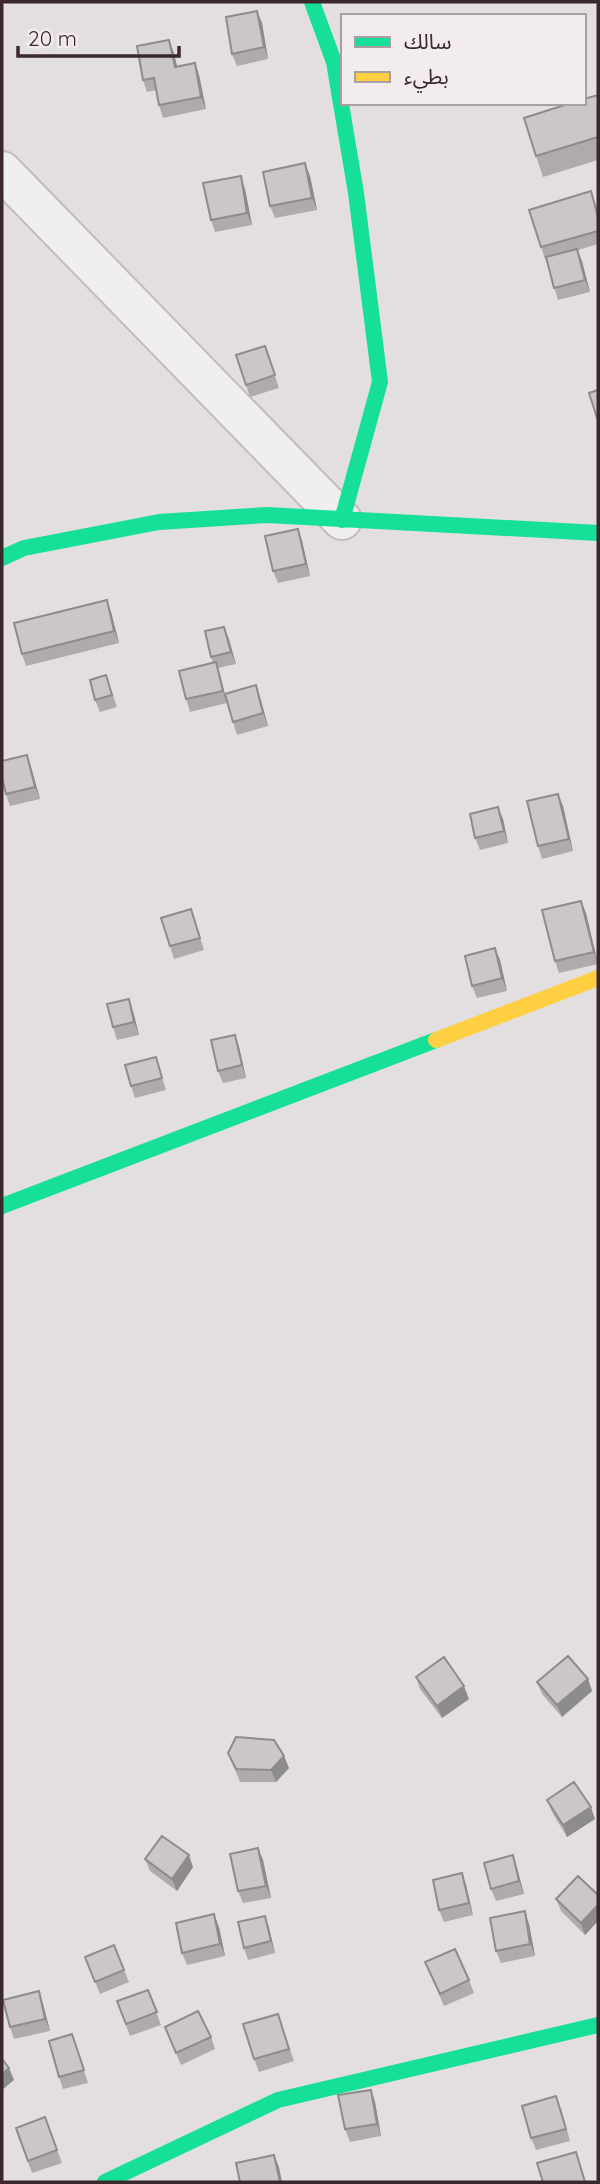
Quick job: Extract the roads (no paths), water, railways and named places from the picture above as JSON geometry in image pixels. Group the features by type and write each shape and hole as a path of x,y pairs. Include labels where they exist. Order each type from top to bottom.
{"street":[{"path":"312,2 334,62 341,104"},
{"path":"341,105 356,194 380,382 342,520"},
{"path":"2,171 342,520"},
{"path":"2,558 23,548 159,523 267,515 598,533"},
{"path":"2,1206 598,978"},
{"path":"105,2182 278,2100 598,2025"}]}
